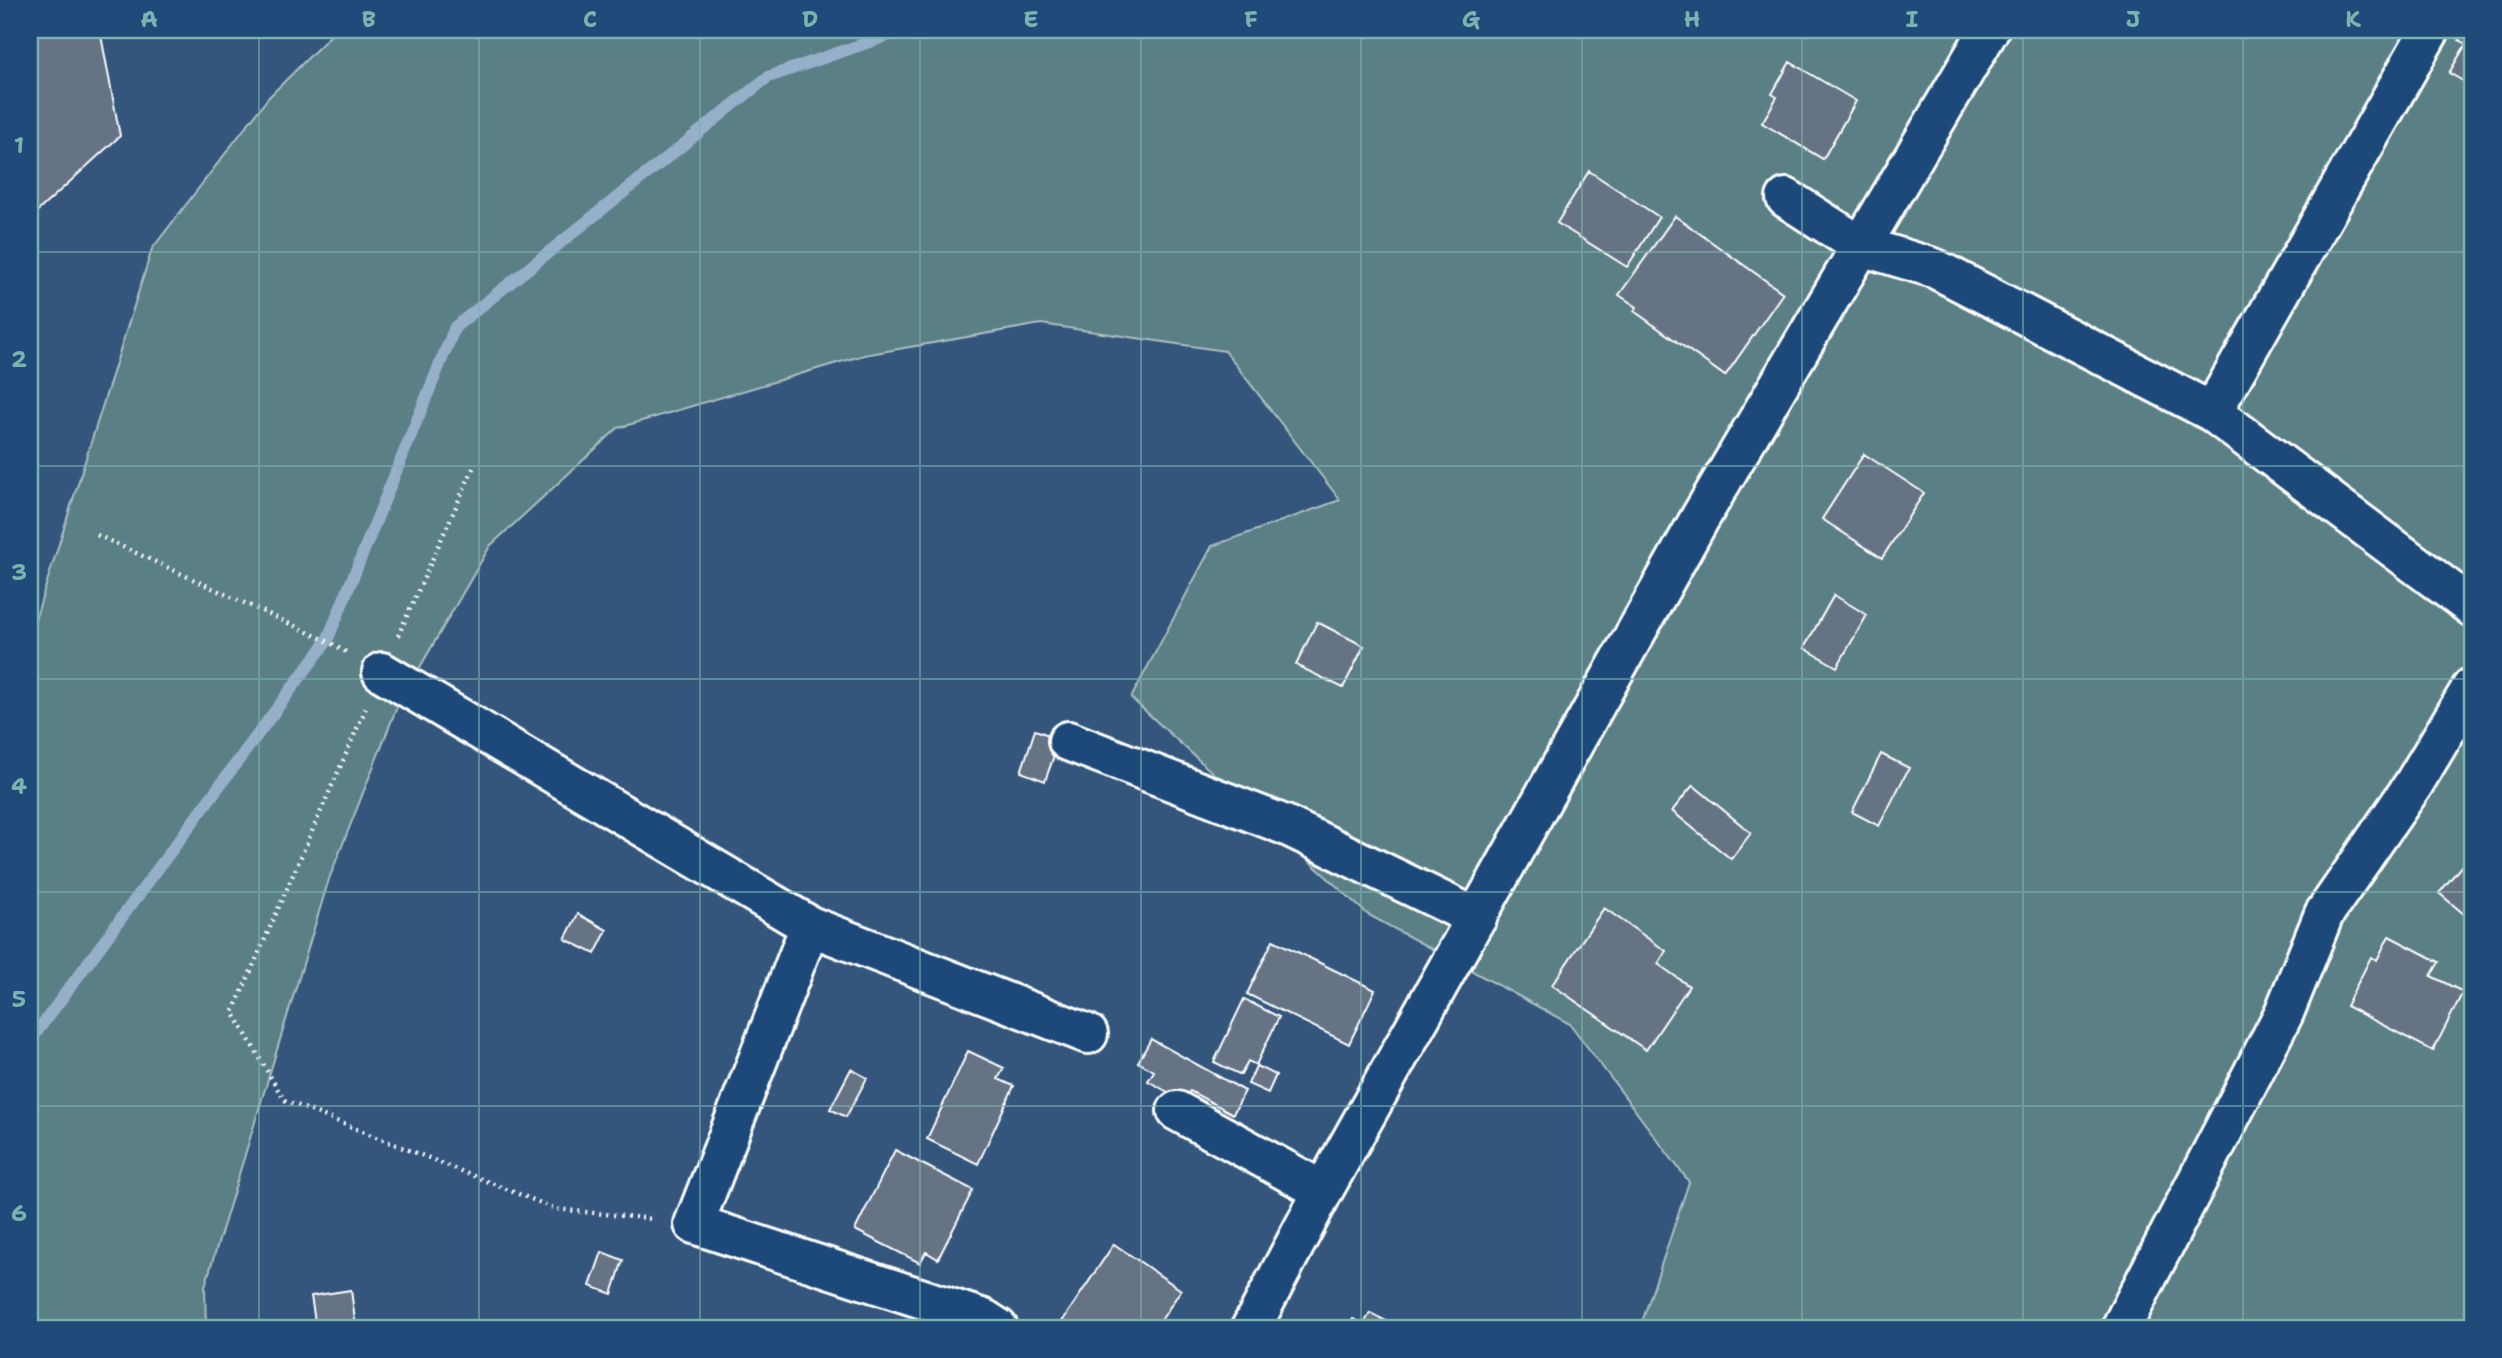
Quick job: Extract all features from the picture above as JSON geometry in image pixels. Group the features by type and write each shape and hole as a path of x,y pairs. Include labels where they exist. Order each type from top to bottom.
{"street":[{"path":"1251,1328 1323,1191 1700,518 1990,30"},
{"path":"2212,412 2430,30"},
{"path":"1786,198 1861,246 1934,268 2212,412 2472,607"},
{"path":"382,672 810,926 1088,1034"},
{"path":"2121,1328 2284,1013 2324,914 2413,785 2472,687"},
{"path":"1068,741 1285,825 1477,918"},
{"path":"810,926 694,1224 984,1319 998,1328"},
{"path":"1177,1111 1323,1191"}],"path":[{"path":"475,464 233,1013 284,1100 556,1209 694,1224"},
{"path":"97,535 327,640 382,672"}],"green space":[{"path":"336,30 2472,30 2472,1328 1640,1328 1689,1182 1570,1024 1367,914 1131,698 1212,546 1340,500 1225,351 1041,324 864,355 618,428 490,546 397,707 329,879 205,1286 206,1328 30,1328 30,621 35,620 152,249 268,98"}],"building":[{"path":"30,30 100,30 120,136 30,218"},
{"path":"2465,30 2472,30 2472,86 2449,73 2466,44 2459,40"},
{"path":"1790,62 1856,101 1823,159 1762,123 1777,97 1772,94"},
{"path":"1589,171 1659,217 1627,267 1557,223"},
{"path":"1675,216 1783,293 1725,376 1634,311 1637,307 1619,295"},
{"path":"1864,454 1924,493 1882,558 1822,519"},
{"path":"1834,595 1867,615 1837,667 1804,648"},
{"path":"1317,622 1364,646 1343,688 1296,665"},
{"path":"1035,730 1060,739 1045,781 1021,772"},
{"path":"1881,754 1909,768 1879,826 1852,812"},
{"path":"1693,785 1751,833 1731,859 1672,811"},
{"path":"2463,864 2472,872 2471,920 2439,893"},
{"path":"1604,908 1666,951 1658,964 1689,986 1646,1050 1552,985"},
{"path":"578,914 607,930 595,954 565,939"},
{"path":"2389,936 2439,962 2431,976 2463,992 2433,1051 2346,1006 2371,957 2377,960"},
{"path":"1273,940 1375,990 1349,1044 1247,994"},
{"path":"1244,999 1279,1017 1256,1065 1248,1061 1241,1075 1214,1062"},
{"path":"1151,1039 1245,1091 1233,1114 1190,1091 1184,1101 1148,1081 1154,1071 1138,1062"},
{"path":"968,1051 1004,1068 998,1079 1014,1086 978,1164 927,1139"},
{"path":"1256,1066 1276,1075 1268,1093 1248,1084"},
{"path":"851,1069 867,1078 846,1117 830,1109"},
{"path":"895,1150 973,1190 938,1259 926,1252 920,1263 855,1230"},
{"path":"1114,1244 1181,1290 1156,1328 1069,1328 1061,1323"},
{"path":"602,1252 623,1260 612,1294 590,1286"},
{"path":"351,1290 356,1328 316,1328 311,1296"},
{"path":"1370,1313 1400,1328 1348,1328 1353,1319 1364,1324"}],"waterway":[{"path":"30,1041 327,641 455,327 768,77 904,30"}]}
